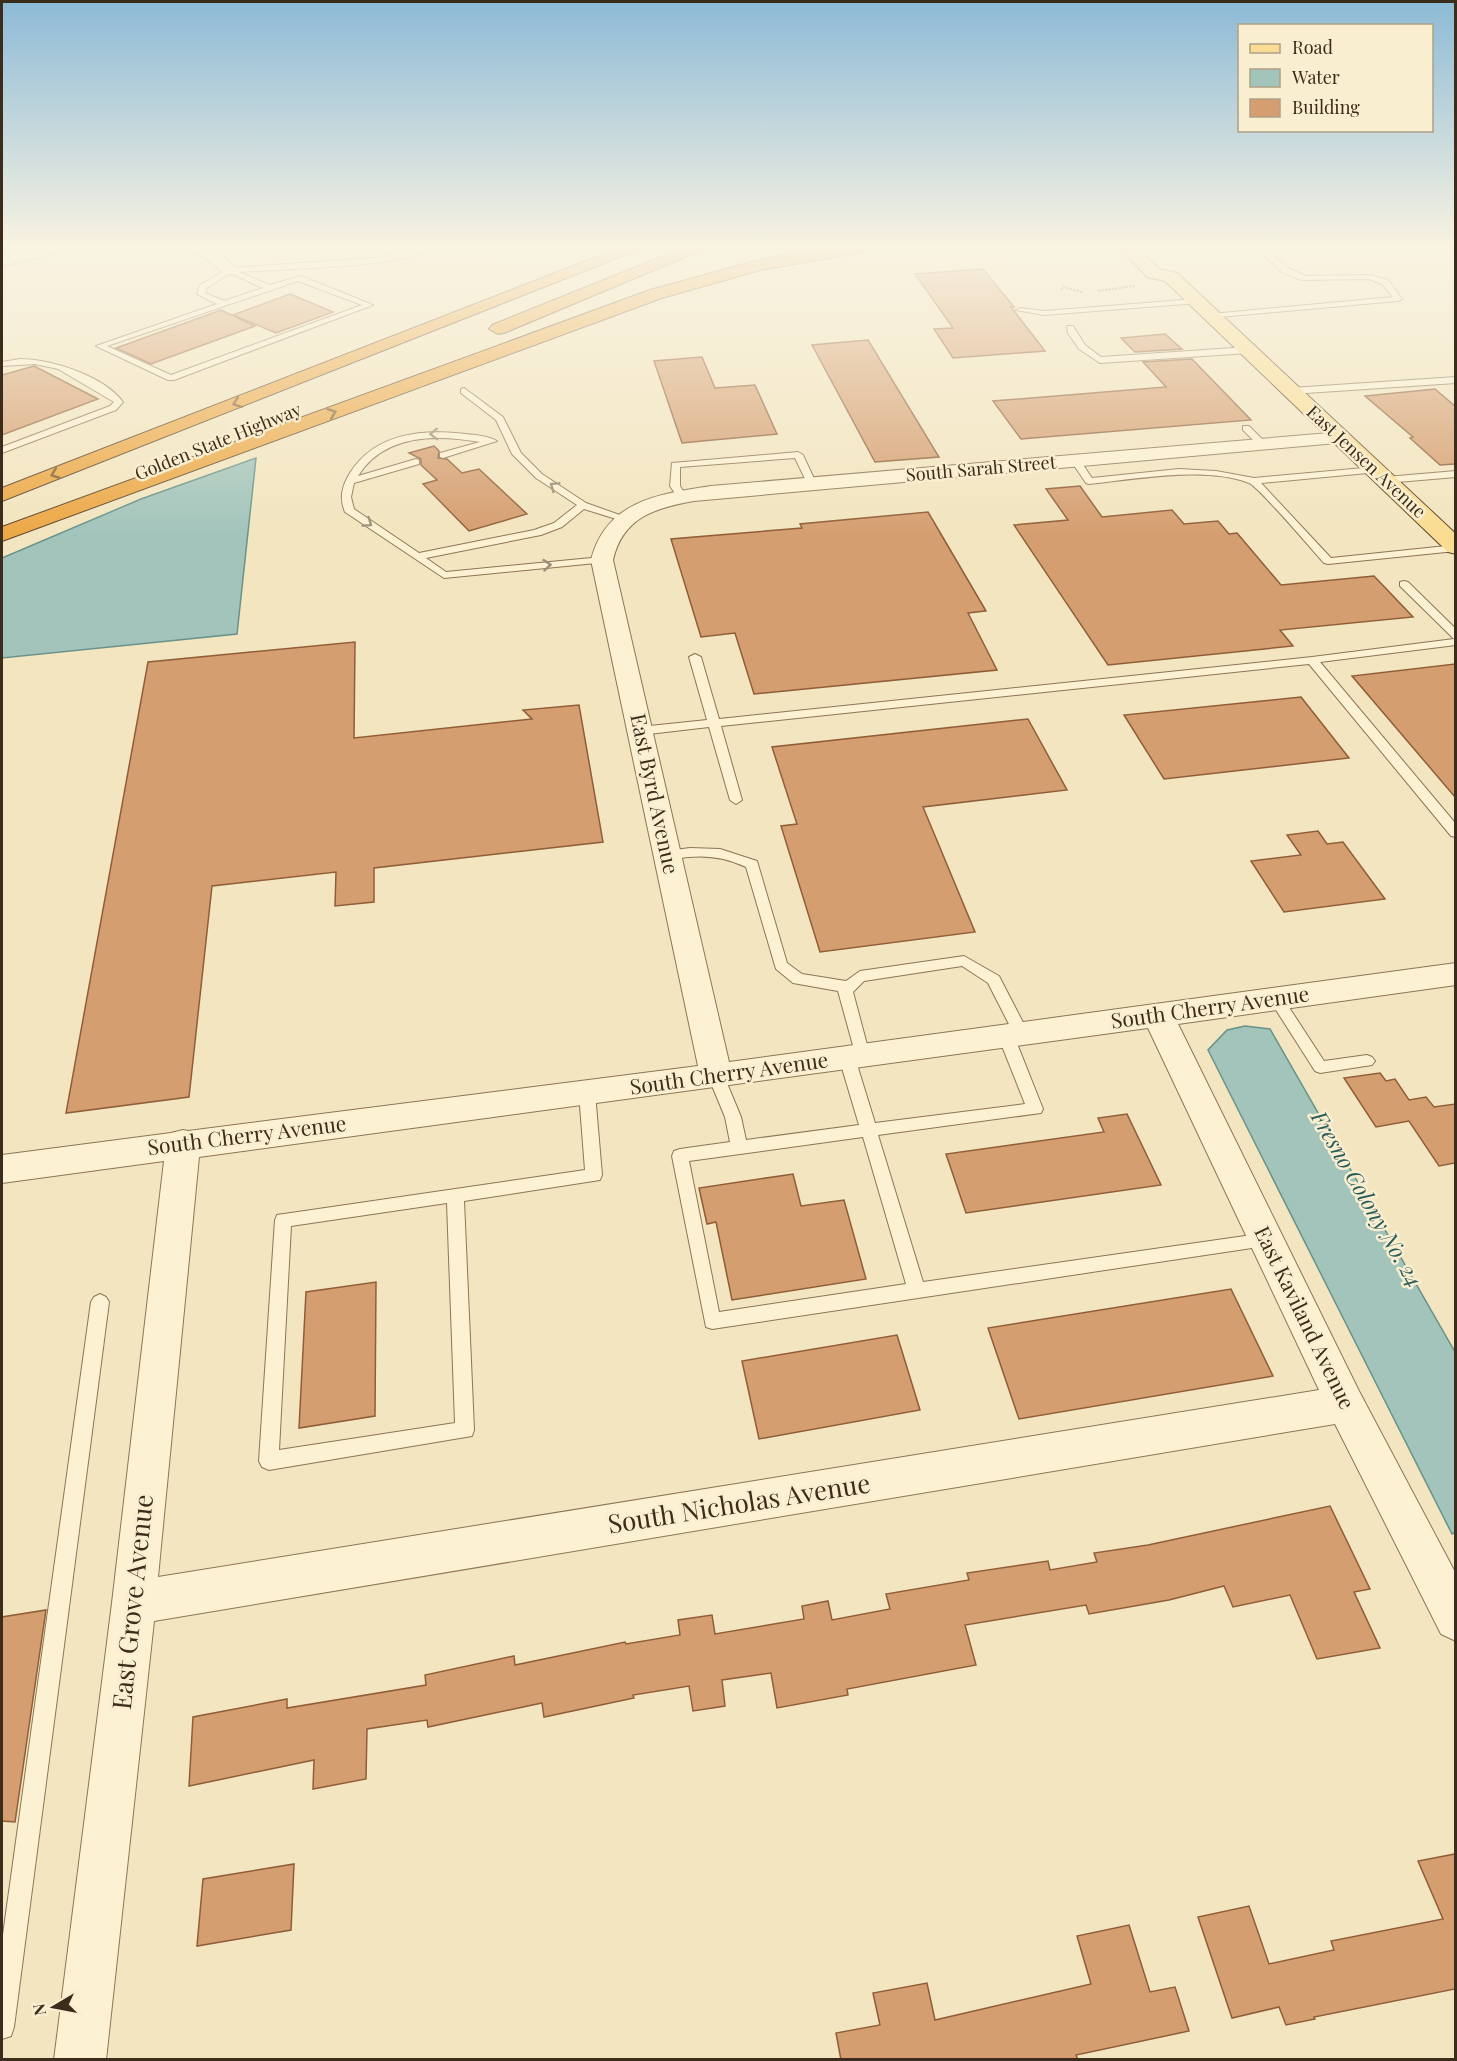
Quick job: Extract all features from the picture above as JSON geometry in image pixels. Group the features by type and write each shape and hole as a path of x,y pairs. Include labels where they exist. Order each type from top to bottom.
{"highway":[{"name":"Golden State Highway","path":"2,495 390,343"},
{"path":"2,534 523,343"},
{"name":"Golden State Highway","path":"2,529 423,359"}],"main road":[{"name":"East Jensen Avenue","path":"1241,343 1380,475 1447,530 1455,548"}],"street":[{"name":"South Sarah Street","path":"626,519 648,506 681,496 1341,438"},
{"path":"602,560 609,536 626,519"},
{"name":"East Byrd Avenue","path":"602,560 716,1076"},
{"name":"South Cherry Avenue","path":"2,1169 183,1143 716,1076 1455,974"},
{"name":"East Kaviland Avenue","path":"1158,1015 1345,1404 1455,1618"},
{"name":"East Grove Avenue","path":"81,2060 134,1604 183,1143"},
{"name":"South Nicholas Avenue","path":"134,1604 1345,1404"}],"lane":[{"path":"108,343 100,346 171,378 264,343"},
{"path":"1079,343 1091,356 1101,360 1248,350"},
{"path":"2,364 38,360 54,363 114,396 119,402 113,408 2,450"},
{"path":"1291,391 1455,380"},
{"path":"465,391 500,419 517,454 539,476 583,505 626,519"},
{"path":"1246,428 1263,445"},
{"path":"492,441 458,434 431,433 411,436 390,444 358,464 346,497 349,510 444,575 602,560"},
{"path":"443,455 508,436"},
{"path":"681,496 675,486 675,465 798,455 811,483"},
{"path":"1076,461 1089,480 1179,471 1216,474 1254,481 1380,475 1455,475"},
{"path":"350,481 416,462"},
{"path":"1254,481 1328,561 1455,548"},
{"path":"417,557 537,533 558,525 583,505"},
{"path":"1404,584 1455,636"},
{"path":"640,731 1312,660 1455,642"},
{"path":"695,657 736,800"},
{"path":"1312,660 1455,833"},
{"path":"667,855 704,851 730,854 752,864 781,965 798,979 849,987"},
{"path":"917,1290 869,1131 854,1057 845,991 860,976 964,961 994,980 1035,1110 869,1131 739,1147 680,1156 712,1321 1266,1240"},
{"path":"1276,999 1320,1067 1367,1061"},
{"path":"716,1076 733,1117 739,1147"},
{"path":"455,1194 465,1430 269,1461 282,1220 455,1194 594,1175 587,1093"},
{"path":"2,2027 100,1302"}],"water":[{"path":"256,458 237,634 2,658 2,558 141,499"},
{"name":"Fresno Colony No. 24","path":"1245,1026 1270,1029 1455,1352 1456,1532 1452,1534 1208,1050 1227,1030"}],"building":[{"path":"129,343 208,343 151,364 116,348"},
{"path":"870,343 939,457 875,462 812,345"},
{"path":"943,343 1039,343 1045,351 953,358"},
{"path":"1126,343 1175,343 1182,349 1135,352"},
{"path":"702,357 715,388 755,385 777,434 682,443 654,361"},
{"path":"1192,359 1251,420 1021,439 993,401 1166,387 1143,362"},
{"path":"34,366 98,399 2,435 2,375"},
{"path":"1435,389 1455,406 1455,464 1440,465 1410,438 1413,437 1365,396"},
{"path":"434,446 439,451 438,458 447,459 462,473 479,469 527,514 469,531 423,484 437,480 421,465 421,459 409,453"},
{"path":"1080,486 1102,517 1172,510 1184,524 1218,521 1229,534 1237,533 1281,585 1374,576 1413,617 1280,630 1293,646 1108,665 1014,525 1068,520 1046,489"},
{"path":"928,512 986,611 968,613 997,670 754,694 735,633 701,637 671,539 802,528 800,524"},
{"path":"355,642 354,738 532,719 523,710 579,705 603,842 374,868 374,902 335,906 336,872 212,886 189,1097 66,1113 148,662"},
{"path":"1455,664 1455,797 1352,676"},
{"path":"1301,697 1349,758 1164,779 1124,715"},
{"path":"1028,719 1067,790 923,807 975,932 820,952 781,826 797,824 772,747"},
{"path":"1318,831 1327,844 1343,842 1385,899 1284,912 1251,861 1301,855 1287,835"},
{"path":"1380,1073 1386,1081 1395,1079 1409,1100 1426,1097 1434,1107 1455,1104 1455,1163 1439,1166 1409,1121 1376,1127 1344,1078"},
{"path":"1127,1114 1161,1185 966,1213 946,1154 1104,1132 1098,1118"},
{"path":"793,1174 801,1206 844,1200 866,1279 732,1300 716,1222 707,1224 699,1188"},
{"path":"376,1282 375,1416 299,1428 306,1292"},
{"path":"1231,1289 1273,1376 1019,1419 988,1328"},
{"path":"897,1335 920,1410 759,1439 742,1361"},
{"path":"1330,1506 1370,1589 1354,1592 1380,1648 1317,1659 1290,1595 1233,1607 1224,1586 1169,1600 1089,1614 1086,1605 965,1625 976,1665 847,1689 848,1695 777,1708 771,1673 722,1680 725,1706 693,1711 689,1686 633,1695 634,1698 544,1717 542,1703 428,1727 427,1720 367,1729 366,1779 313,1789 314,1760 189,1786 193,1717 287,1699 287,1708 426,1685 425,1675 514,1656 515,1665 625,1642 626,1644 680,1635 678,1620 712,1615 715,1634 804,1619 802,1606 828,1601 832,1620 890,1609 886,1594 969,1580 967,1573 1048,1561 1050,1570 1097,1562 1094,1553 1148,1545"},
{"path":"46,1610 15,1822 2,1821 2,1617"},
{"path":"1455,1854 1455,1989 1314,2017 1315,2019 1286,2025 1279,2007 1232,2018 1198,1917 1249,1906 1269,1964 1334,1950 1331,1941 1443,1919 1418,1861"},
{"path":"294,1864 291,1930 197,1946 203,1879"},
{"path":"1129,1925 1150,1992 1175,1987 1189,2031 1076,2055 1078,2060 841,2060 836,2033 880,2025 873,1993 927,1983 935,2020 1091,1984 1077,1936"}]}
